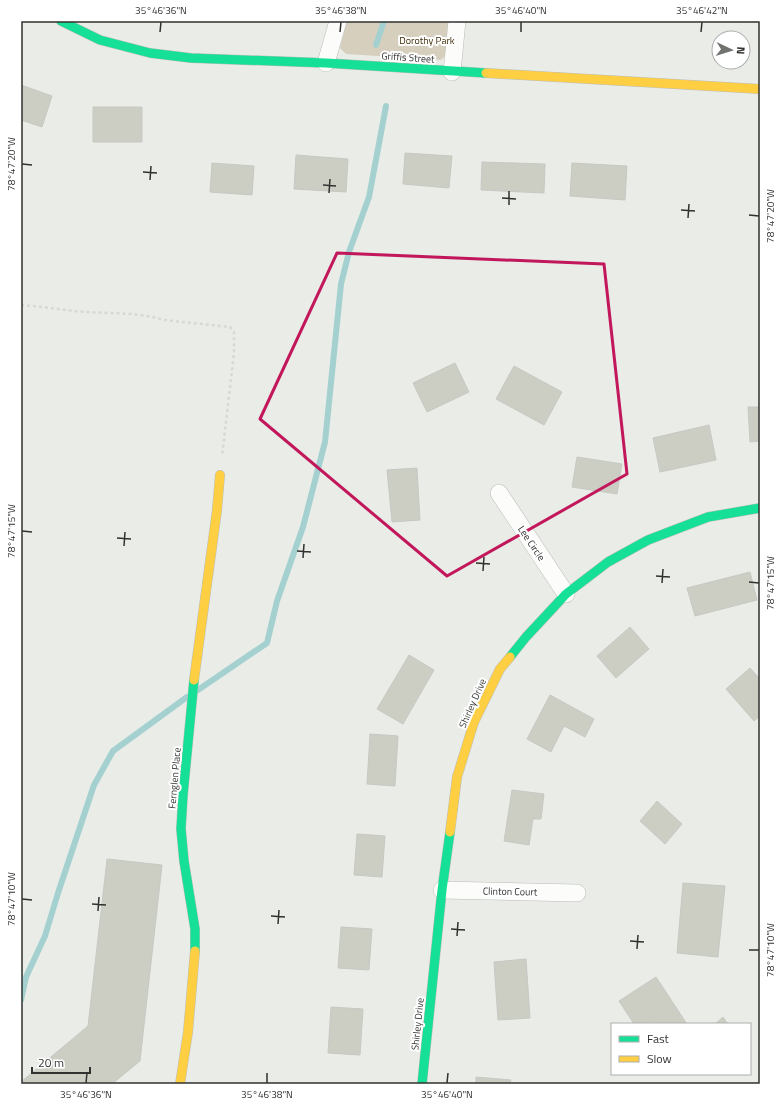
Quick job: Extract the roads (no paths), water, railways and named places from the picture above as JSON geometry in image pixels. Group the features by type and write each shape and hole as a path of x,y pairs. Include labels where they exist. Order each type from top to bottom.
{"street":[{"name":"Griffis Street","path":"61,21 100,40 150,53 191,58 326,63 452,72 760,89"},
{"path":"326,63 338,21"},
{"path":"452,72 457,21"},
{"name":"Fernglen Place","path":"180,1084 188,1032 195,954 195,929 184,861 181,829 183,795 194,683 220,475"},
{"name":"Lee Circle","path":"499,493 566,594"},
{"name":"Shirley Drive","path":"422,1084 442,890 457,777 474,722 500,669 526,637 566,594 608,562 648,540 708,517 760,508"},
{"name":"Clinton Court","path":"442,890 577,892"}],"waterway":[{"path":"376,45 384,21"},
{"path":"198,690 267,643 277,601 303,527 325,442 341,284 349,252 369,197 386,106"},
{"path":"21,1000 26,977 45,936 94,785 113,751 187,697"}],"park label":[{"name":"Dorothy Park","path":"427,40"}]}
